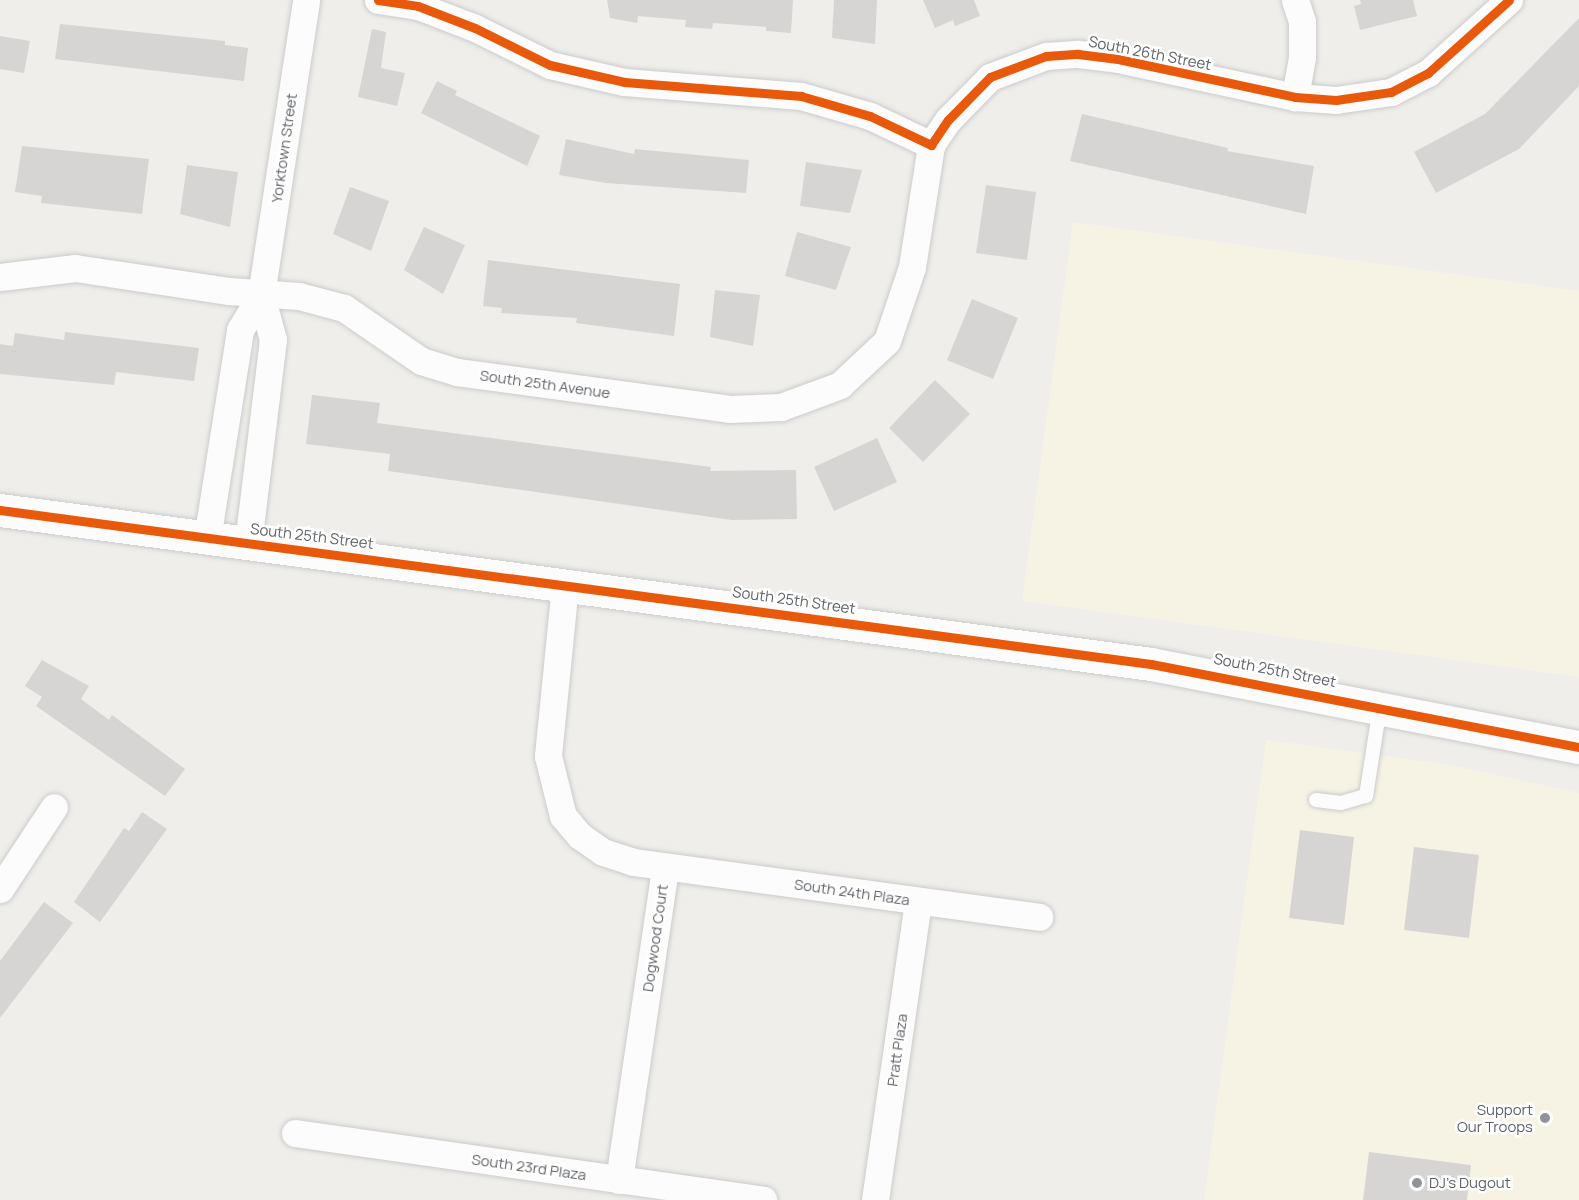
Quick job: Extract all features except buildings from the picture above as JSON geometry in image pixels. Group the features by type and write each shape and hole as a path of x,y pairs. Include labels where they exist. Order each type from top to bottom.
{"street":[{"name":"Yorktown Street","path":"207,538 240,330 261,295 306,0"},
{"path":"378,0 418,6 465,24 550,65 624,82 801,96 870,116 932,145"},
{"path":"1295,0 1302,21 1302,57 1295,97"},
{"name":"South 26th Street","path":"932,145 948,120 990,77 1046,56 1078,54 1118,59 1295,97 1336,100 1391,92 1428,73 1509,0"},
{"name":"South 25th Avenue","path":"0,277 75,268 261,295 298,296 344,308 421,361 457,372 729,409 781,407 840,385 887,341 909,276 932,145"},
{"name":"Yorktown Street","path":"248,543 273,340 261,295"},
{"name":"South 25th Street","path":"0,510 1151,664 1380,705 1579,747"},
{"name":"Dogwood Court","path":"565,585 548,756 563,816 603,852 665,867 619,1180"},
{"path":"0,889 54,807"},
{"name":"South 24th Plaza","path":"665,867 1039,917"},
{"name":"Pratt Plaza","path":"876,1200 918,901"},
{"name":"South 23rd Plaza","path":"295,1133 763,1200"}],"lane":[{"path":"1316,800 1341,803 1366,796 1380,705"}],"shaded area":[{"path":"1073,222 1579,291 1579,677 1022,601"},
{"path":"1266,740 1445,764 1579,793 1579,1200 1204,1200"}],"cycle path":[{"path":"378,0 418,6 475,28 550,65 624,82 801,96 870,116 931,145 948,120 990,77 1046,56 1078,54 1118,59 1295,97 1336,100 1391,92 1428,73 1509,0"},
{"path":"0,510 1151,664 1579,747"}],"place":[{"name":"Support Our Troops","path":"1545,1118"},
{"name":"DJ's Dugout","path":"1417,1183"}]}
